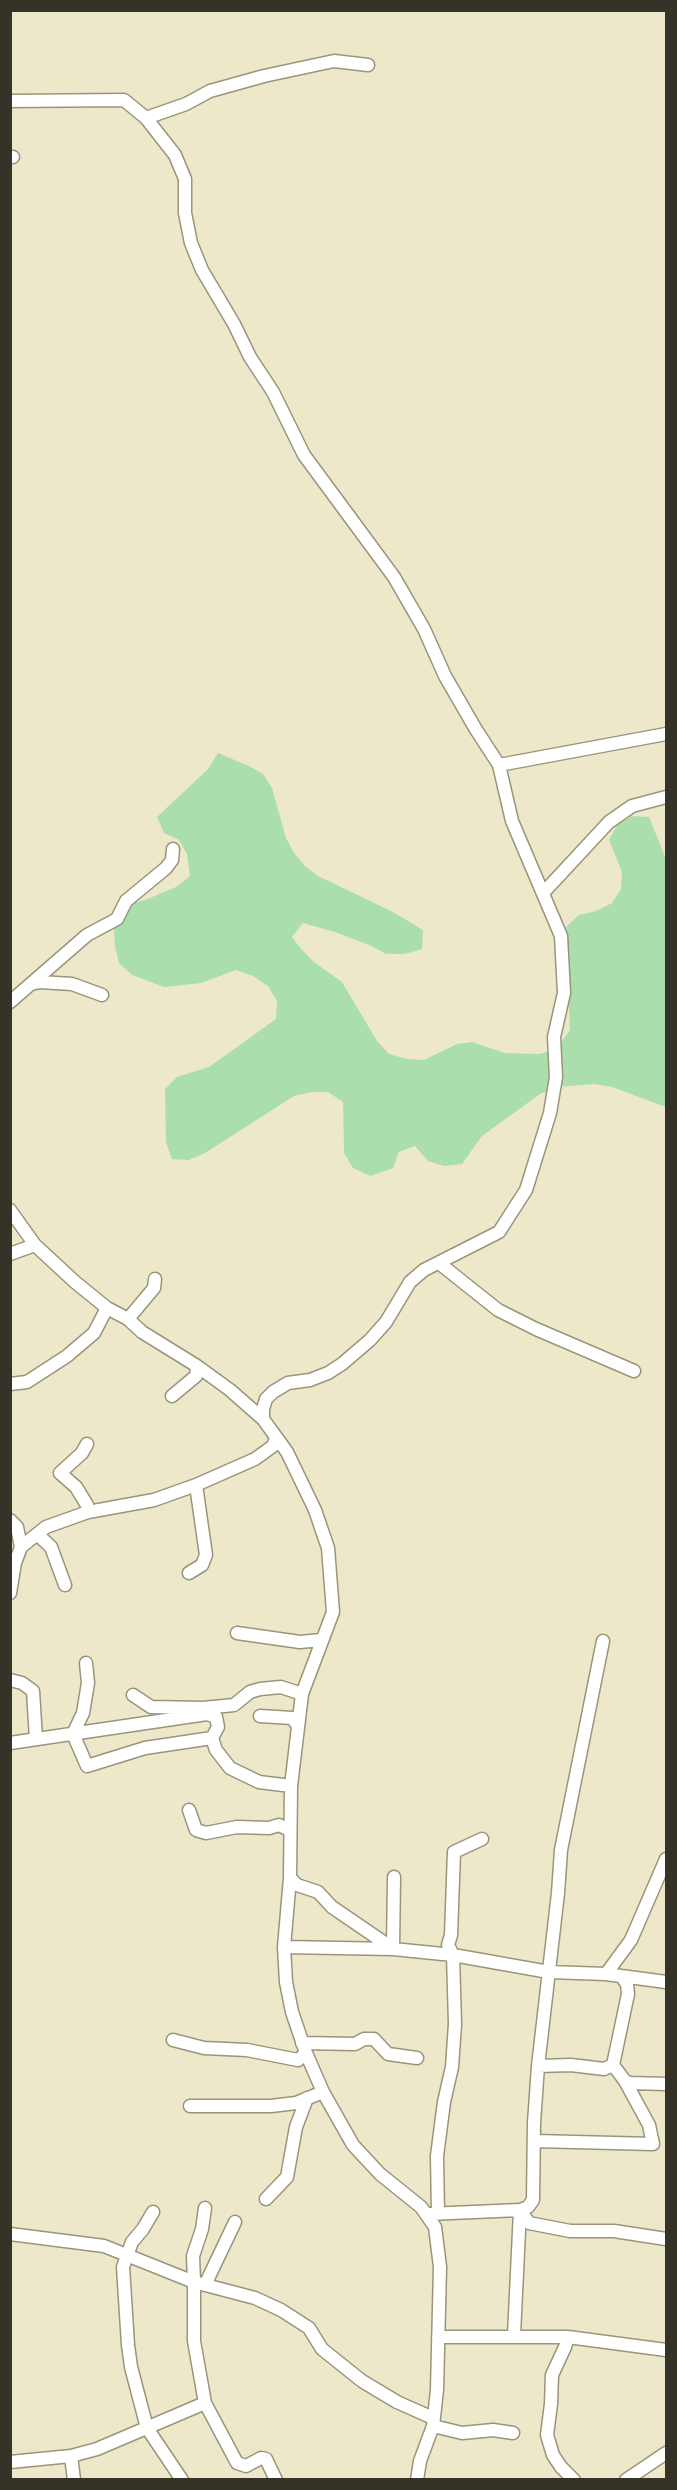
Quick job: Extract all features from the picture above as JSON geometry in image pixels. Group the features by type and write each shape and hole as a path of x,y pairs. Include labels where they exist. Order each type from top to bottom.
{"street":[{"path":"146,118 186,104 210,91 264,76 334,61 368,65"},
{"path":"10,101 123,100 146,118 175,155 185,179 185,213 191,243 202,270 234,324 250,357 273,392 304,455 394,577 445,676 499,765 512,821 561,936 564,993 554,1036 556,1077 550,1113 526,1190 499,1232 424,1270 410,1282 386,1322 370,1340 328,1373 310,1380 288,1383 273,1392 266,1399 263,1419"},
{"path":"499,765 666,734"},
{"path":"544,892 609,822 632,806 666,796"},
{"path":"10,1002 87,935 117,919 126,901 166,868 172,860 172,849"},
{"path":"30,984 40,982 72,984 102,994"},
{"path":"10,1210 34,1245 68,1277 107,1308 129,1319 142,1332 197,1366 230,1390 263,1419 287,1452 315,1510 328,1548 334,1605 302,1694 291,1786 290,1878 284,1947 289,1997 304,2048 323,2092 353,2145 380,2174 433,2214 520,2210 533,2200 534,2123 538,2066 561,1850 603,1641"},
{"path":"10,1254 34,1245"},
{"path":"439,1263 498,1310 634,1371"},
{"path":"129,1319 154,1288 155,1278"},
{"path":"10,1384 27,1382 67,1356 94,1333 107,1308"},
{"path":"172,1395 196,1376 197,1366"},
{"path":"10,1593 15,1563 21,1547 46,1527 88,1512 154,1500 196,1485 255,1459 273,1446 276,1438"},
{"path":"87,1444 82,1453 60,1473 76,1487 87,1504 88,1512"},
{"path":"189,1573 202,1564 206,1555 196,1485"},
{"path":"10,1520 17,1527 21,1547"},
{"path":"36,1534 51,1547 65,1585"},
{"path":"237,1633 300,1642 321,1640"},
{"path":"86,1663 88,1683 83,1713 73,1734 87,1766 145,1748 212,1738"},
{"path":"10,1680 22,1683 33,1691 36,1739"},
{"path":"133,1695 151,1707 203,1708 234,1705 250,1692 260,1689 281,1687 302,1694"},
{"path":"10,1743 207,1714 216,1717 218,1727 212,1738 216,1750 230,1768 259,1782 291,1786"},
{"path":"260,1716 292,1718 298,1726"},
{"path":"189,1810 196,1830 206,1833 237,1827 269,1828 279,1825 289,1830"},
{"path":"417,2480 420,2461 433,2422 437,2390 440,2267 433,2214 437,2156 444,2102 452,2067 455,2024 453,1955 448,1945 451,1935 454,1852 482,1839"},
{"path":"606,1974 631,1940 666,1859"},
{"path":"393,1949 394,1877"},
{"path":"290,1878 297,1885 318,1892 332,1907 393,1949"},
{"path":"284,1947 393,1949 453,1955 549,1972 606,1974 666,1982"},
{"path":"535,2141 653,2144 649,2125 625,2081 613,2065 628,1994 627,1984 621,1976"},
{"path":"304,2048 355,2044 364,2039 374,2039 388,2054 417,2058"},
{"path":"173,2040 204,2048 247,2050 298,2060 304,2048"},
{"path":"538,2066 571,2064 604,2069 613,2065"},
{"path":"625,2081 666,2084"},
{"path":"190,2106 271,2106 296,2103 323,2092"},
{"path":"266,2199 287,2177 296,2127 307,2098"},
{"path":"205,2208 202,2229 193,2256 200,2283 195,2341 206,2403 237,2463 246,2466 261,2458 266,2459 276,2480"},
{"path":"520,2210 529,2223 570,2231 614,2231 666,2239"},
{"path":"514,2335 520,2210"},
{"path":"153,2212 125,2255 123,2266 128,2345 131,2367 147,2428 182,2480"},
{"path":"200,2283 235,2222"},
{"path":"10,2234 104,2246 200,2283 255,2298 281,2310 309,2328 322,2349 362,2381 433,2422 462,2433 493,2430 513,2433"},
{"path":"438,2337 514,2335 568,2337 666,2350"},
{"path":"568,2337 552,2374 547,2435 553,2455 561,2468 574,2480"},
{"path":"10,2462 71,2456 97,2449 206,2403"},
{"path":"626,2480 666,2453"},
{"path":"71,2456 74,2480"}],"green space":[{"path":"218,753 263,774 272,788 286,838 294,853 305,866 318,876 393,912 423,930 422,949 405,954 386,954 338,933 303,923 292,937 314,962 342,982 377,1041 389,1054 407,1059 424,1060 457,1044 472,1042 505,1053 539,1054 555,1050 570,1030 566,927 579,915 596,911 612,903 621,889 622,872 609,840 617,825 632,816 649,817 666,859 666,1107 612,1087 594,1084 557,1087 540,1094 482,1136 462,1164 444,1166 428,1161 415,1146 399,1152 393,1168 370,1176 353,1168 344,1153 343,1102 328,1092 312,1092 294,1096 205,1153 189,1160 172,1159 166,1142 165,1089 177,1077 209,1067 276,1019 277,1001 268,986 253,976 236,970 201,983 164,987 132,975 119,963 115,946 113,912 128,904 145,900 176,887 190,876 187,854 179,840 164,833 157,817 208,769"}]}
